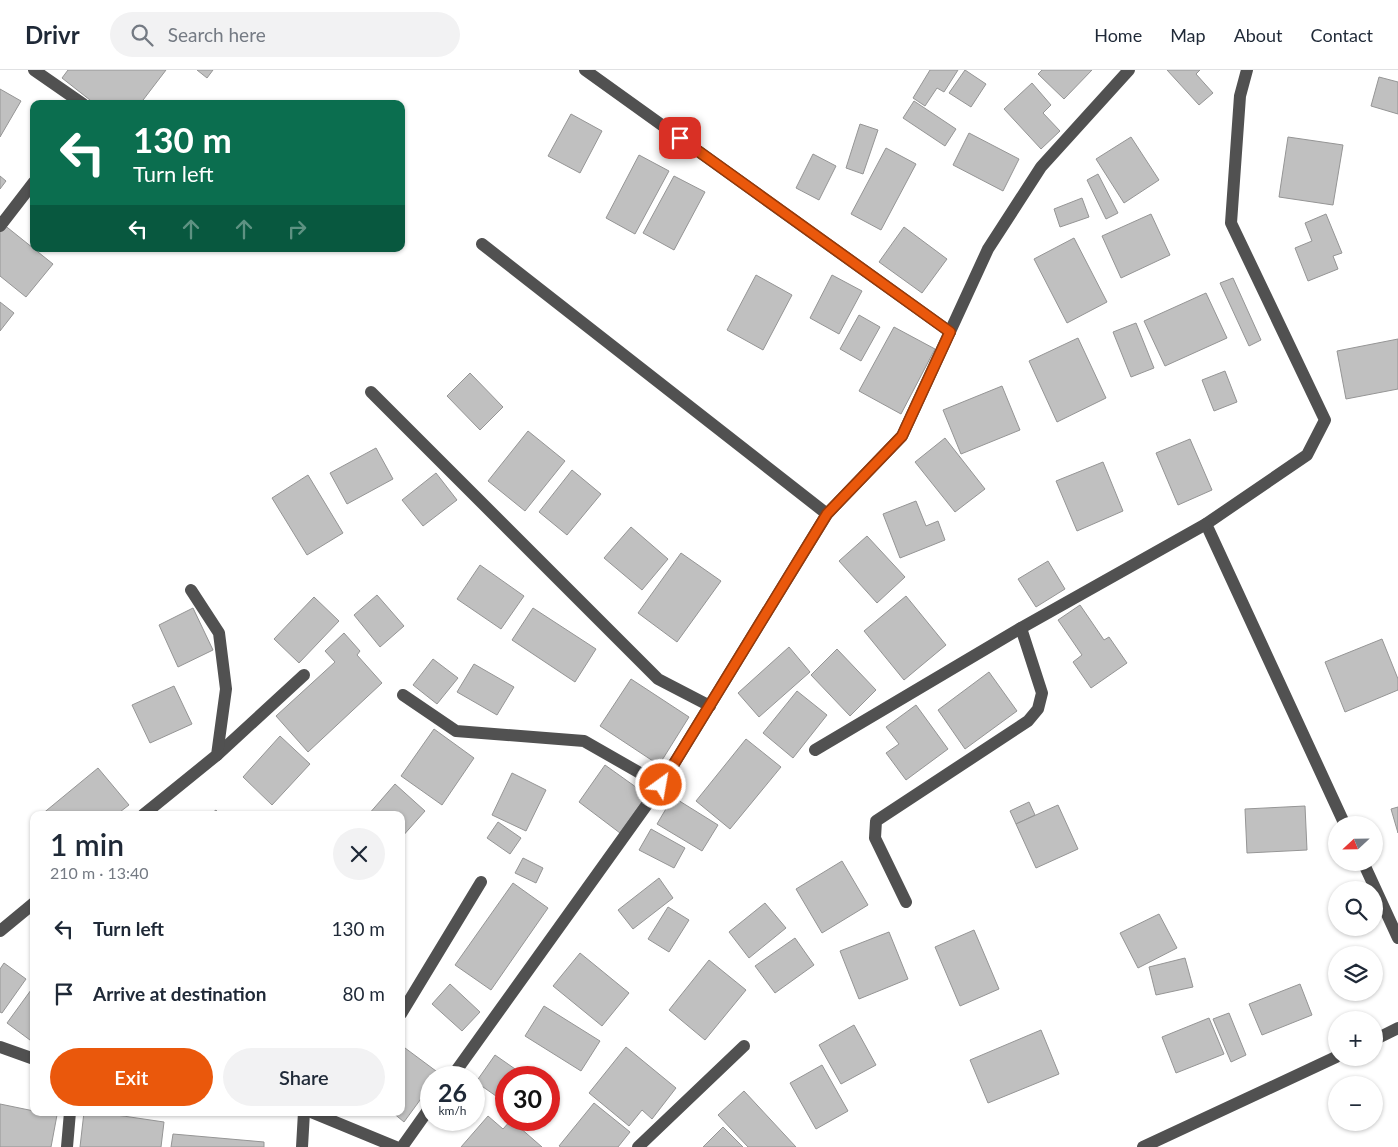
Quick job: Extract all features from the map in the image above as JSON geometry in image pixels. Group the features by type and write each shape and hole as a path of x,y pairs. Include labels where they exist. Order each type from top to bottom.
{"street":[{"path":"34,70 77,100"},
{"path":"585,70 950,332"},
{"path":"461,1066 661,785 827,514 902,436 988,249 1041,168 1129,70"},
{"path":"815,750 1021,628 1206,524 1307,455 1325,420 1231,223 1240,96 1247,70"},
{"path":"0,226 30,187"},
{"path":"482,244 827,514"},
{"path":"371,392 658,679 710,706"},
{"path":"1206,524 1342,816"},
{"path":"191,590 219,633 226,688 217,755"},
{"path":"906,902 875,838 876,821 1028,721 1038,709 1042,693 1021,628"},
{"path":"148,811 217,755 304,675"},
{"path":"403,695 456,731 584,741 661,785"},
{"path":"1367,871 1398,938"},
{"path":"405,1007 481,882"},
{"path":"0,931 30,906"},
{"path":"1383,1036 1398,1028"},
{"path":"638,1147 744,1046"},
{"path":"0,1047 30,1058"},
{"path":"1143,1147 1328,1061"},
{"path":"66,1147 70,1116"},
{"path":"302,1147 304,1116"},
{"path":"339,1117 396,1147"},
{"path":"402,1147 420,1122"}],"building":[{"path":"68,70 166,70 143,100 90,100 62,78"},
{"path":"197,70 213,70 207,78"},
{"path":"930,70 958,70 944,92 937,88 925,106 913,98"},
{"path":"965,70 986,84 971,107 949,93"},
{"path":"1042,70 1092,70 1064,99 1038,74"},
{"path":"1167,70 1200,70 1196,74 1213,93 1199,105"},
{"path":"1379,77 1398,82 1398,114 1371,106"},
{"path":"1032,83 1051,105 1043,113 1060,131 1041,149 1004,109"},
{"path":"0,89 21,101 0,137"},
{"path":"914,101 956,129 945,146 903,118"},
{"path":"571,114 602,131 580,173 548,156"},
{"path":"860,124 878,130 863,174 846,168"},
{"path":"969,133 1019,159 1003,191 953,165"},
{"path":"1131,137 1159,180 1124,203 1096,159"},
{"path":"1288,137 1343,145 1333,205 1279,197"},
{"path":"886,148 916,164 881,230 851,214"},
{"path":"813,154 836,166 819,200 796,188"},
{"path":"639,155 669,171 635,234 606,218"},
{"path":"1098,174 1118,213 1106,219 1087,180"},
{"path":"0,176 6,181 0,189"},
{"path":"674,176 705,192 674,250 643,233"},
{"path":"1082,198 1089,217 1060,227 1054,209"},
{"path":"1151,214 1170,255 1121,278 1102,236"},
{"path":"1326,214 1342,253 1333,256 1338,269 1308,281 1295,248 1312,241 1305,223"},
{"path":"3,224 30,246 30,252 38,252 53,264 26,297 0,276 0,228"},
{"path":"904,227 947,259 922,293 879,262"},
{"path":"1074,238 1107,302 1067,323 1034,259"},
{"path":"756,275 792,295 763,350 727,330"},
{"path":"832,275 862,291 839,334 810,318"},
{"path":"1233,278 1261,340 1249,346 1220,283"},
{"path":"1206,293 1227,338 1165,366 1144,321"},
{"path":"0,302 14,313 0,331"},
{"path":"859,315 880,327 861,361 840,349"},
{"path":"1136,323 1154,368 1131,377 1113,332"},
{"path":"894,327 935,349 901,414 859,391"},
{"path":"1078,338 1106,398 1057,422 1029,361"},
{"path":"1398,339 1398,389 1346,399 1337,351"},
{"path":"1225,371 1237,402 1214,411 1202,380"},
{"path":"470,373 503,407 480,430 447,396"},
{"path":"1002,386 1020,430 961,454 943,410"},
{"path":"528,431 565,461 525,511 488,481"},
{"path":"945,438 985,489 955,512 915,462"},
{"path":"1190,439 1212,490 1178,505 1156,453"},
{"path":"376,448 393,479 347,504 330,473"},
{"path":"1103,462 1123,511 1077,531 1056,481"},
{"path":"572,470 601,494 567,535 539,512"},
{"path":"436,473 457,500 423,526 402,500"},
{"path":"308,475 343,533 307,555 272,498"},
{"path":"916,501 926,526 938,521 945,540 900,558 883,514"},
{"path":"631,527 668,559 642,590 604,558"},
{"path":"867,536 905,577 877,603 839,561"},
{"path":"681,553 721,581 677,642 638,613"},
{"path":"1048,561 1065,589 1036,607 1018,579"},
{"path":"480,565 524,596 501,629 457,599"},
{"path":"377,595 404,626 380,647 354,615"},
{"path":"906,596 946,645 904,680 864,631"},
{"path":"314,597 339,621 299,663 274,639"},
{"path":"1080,605 1104,640 1109,637 1127,663 1091,688 1073,662 1082,655 1058,620"},
{"path":"193,608 213,650 178,667 159,625"},
{"path":"533,608 596,649 575,682 512,640"},
{"path":"344,633 360,651 357,655 382,683 308,752 276,716 335,662 325,651"},
{"path":"1382,639 1398,679 1398,690 1345,712 1325,662"},
{"path":"789,647 810,672 759,717 738,693"},
{"path":"837,649 876,690 850,716 811,675"},
{"path":"433,659 458,678 437,704 413,685"},
{"path":"474,664 514,687 497,715 457,692"},
{"path":"989,672 1017,711 965,749 938,710"},
{"path":"631,679 689,717 659,765 600,726"},
{"path":"174,686 192,724 150,743 132,705"},
{"path":"797,691 827,715 793,758 763,733"},
{"path":"916,705 948,749 906,780 886,753 899,744 886,727"},
{"path":"434,729 474,758 442,805 401,776"},
{"path":"280,736 310,764 272,805 243,777"},
{"path":"746,739 781,767 730,829 696,801"},
{"path":"605,765 647,795 620,833 579,802"},
{"path":"98,768 129,805 121,811 46,811"},
{"path":"512,773 546,790 526,831 492,815"},
{"path":"395,784 425,811 405,834 405,811 371,811"},
{"path":"673,797 718,825 702,851 657,824"},
{"path":"1029,802 1035,815 1016,824 1010,811"},
{"path":"1058,805 1078,849 1036,868 1016,824"},
{"path":"1305,806 1307,850 1247,853 1245,809"},
{"path":"1398,807 1398,833 1391,809"},
{"path":"498,822 521,838 510,854 487,838"},
{"path":"651,829 685,848 674,868 639,850"},
{"path":"523,858 543,868 536,883 515,873"},
{"path":"842,861 868,905 822,933 796,889"},
{"path":"659,878 673,898 633,929 618,910"},
{"path":"513,883 548,908 491,990 455,965"},
{"path":"765,903 786,928 749,958 729,932"},
{"path":"668,907 689,920 669,952 648,939"},
{"path":"1159,914 1177,948 1138,968 1120,933"},
{"path":"974,930 999,989 960,1006 935,947"},
{"path":"889,932 908,979 859,999 840,951"},
{"path":"795,938 814,965 775,993 755,966"},
{"path":"580,953 629,993 602,1026 553,986"},
{"path":"1185,958 1193,987 1156,995 1149,967"},
{"path":"709,960 746,990 705,1040 669,1010"},
{"path":"4,963 26,979 2,1013 0,1012 0,969"},
{"path":"450,984 480,1012 462,1031 432,1004"},
{"path":"1300,984 1312,1015 1262,1035 1249,1004"},
{"path":"30,991 30,1040 7,1023"},
{"path":"544,1006 600,1041 581,1071 525,1036"},
{"path":"1229,1013 1246,1055 1231,1062 1213,1019"},
{"path":"1209,1018 1224,1054 1176,1073 1162,1037"},
{"path":"854,1025 876,1065 841,1084 819,1045"},
{"path":"1041,1030 1059,1074 988,1103 970,1060"},
{"path":"626,1047 676,1088 652,1119 642,1110 629,1126 589,1093"},
{"path":"405,1048 429,1066 420,1066 420,1100 404,1122 397,1116 405,1116"},
{"path":"495,1055 511,1066 495,1066 495,1095 485,1088 485,1069"},
{"path":"822,1065 848,1111 816,1129 790,1083"},
{"path":"744,1091 796,1147 748,1147 718,1115"},
{"path":"594,1103 630,1132 618,1147 559,1146"},
{"path":"0,1104 30,1110 30,1116 57,1116 51,1147 0,1147"},
{"path":"84,1116 123,1116 164,1122 161,1147 80,1147"},
{"path":"488,1116 495,1122 495,1131 524,1131 542,1147 461,1147 475,1131 485,1131 485,1119"},
{"path":"723,1127 743,1147 703,1147"},
{"path":"173,1134 264,1142 264,1147 171,1147"}],"route":[{"path":"661,785 827,514 902,436 950,332 680,138"}]}
